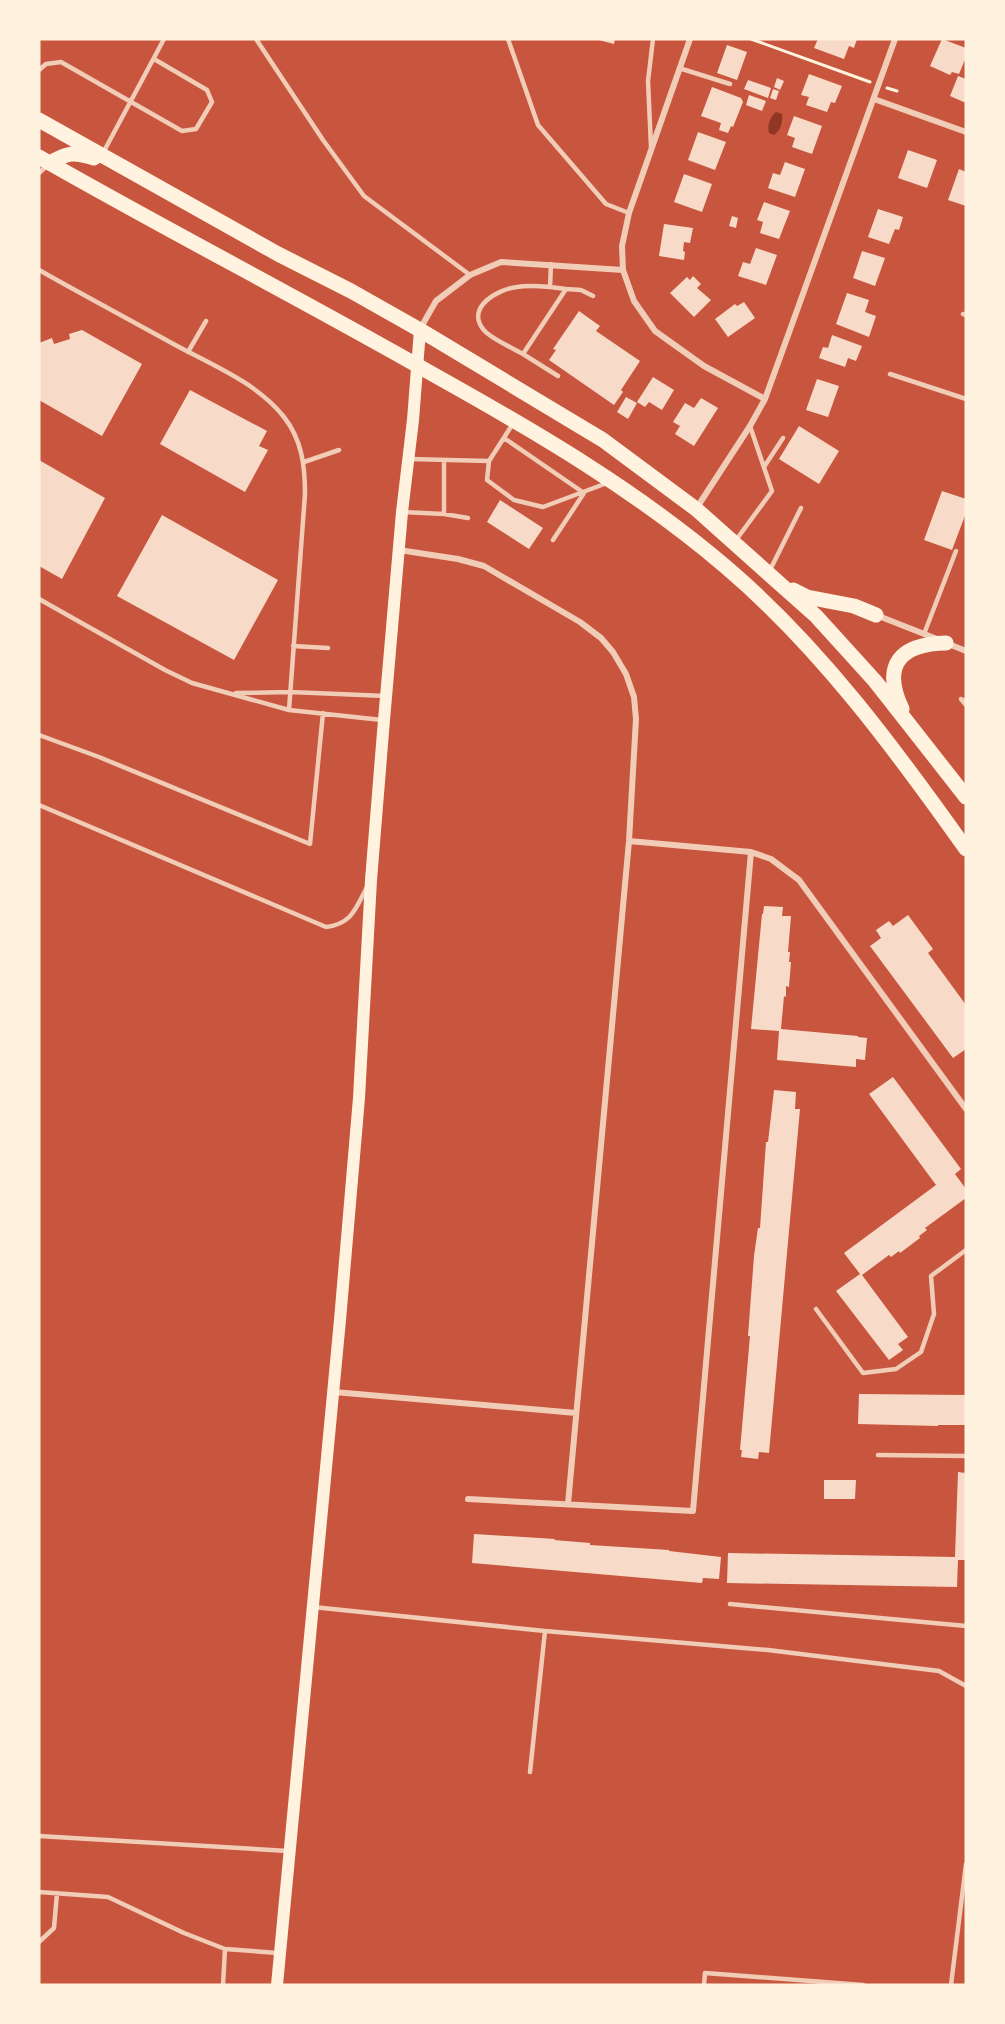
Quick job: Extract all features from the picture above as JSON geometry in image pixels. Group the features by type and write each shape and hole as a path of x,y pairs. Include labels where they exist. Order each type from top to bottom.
{"main road":[{"path":"39,120 278,254 351,291 420,330 603,440 696,509 816,616 875,681 966,797"},
{"path":"43,164 74,153 117,165"},
{"path":"43,164 516,420 613,481 671,521 720,561 787,624 853,699 927,794 966,849"},
{"path":"277,1985 359,1098 371,880 420,330"},
{"path":"773,578 807,597 854,606 876,615"},
{"path":"910,725 894,683 896,667 901,655 925,643 946,643"}],"street":[{"path":"690,39 629,213 622,246 623,270 634,301 655,331 704,366 765,399"},
{"path":"696,509 765,399 896,39"},
{"path":"874,99 966,132"},
{"path":"420,330 436,300 470,275 501,262 623,270"},
{"path":"399,550 458,559 484,566 580,622 602,638 613,652 626,674 634,697 636,719 629,841 568,1504"},
{"path":"876,615 966,650"},
{"path":"629,841 751,852 771,859 799,880 966,1109"},
{"path":"468,1499 693,1511 751,852"},
{"path":"333,1392 576,1413"}],"lane":[{"path":"102,156 164,39"},
{"path":"256,39 323,140 364,196 470,275"},
{"path":"508,39 538,125 606,204 629,213"},
{"path":"651,150 648,81 653,39"},
{"path":"39,70 46,64 61,62 182,131 196,129 212,102 207,90 154,58"},
{"path":"679,68 730,84"},
{"path":"550,287 551,264"},
{"path":"39,270 264,395 284,417 294,433 304,462 305,494 290,710"},
{"path":"558,376 483,330 479,320 479,310 483,302 515,287 581,290 593,296"},
{"path":"523,354 566,289"},
{"path":"188,352 206,321"},
{"path":"890,374 966,399"},
{"path":"516,420 489,461 488,480 514,500 543,507 613,481"},
{"path":"734,543 772,491 750,426"},
{"path":"504,438 584,493"},
{"path":"764,467 783,438"},
{"path":"304,462 339,450"},
{"path":"409,459 489,461"},
{"path":"444,460 444,514"},
{"path":"553,540 584,493"},
{"path":"773,578 801,508"},
{"path":"402,512 444,514 468,518"},
{"path":"924,634 956,551"},
{"path":"39,599 192,683 290,710 384,720"},
{"path":"293,646 328,648"},
{"path":"230,693 290,692 386,696"},
{"path":"39,735 99,757 310,844 323,713"},
{"path":"39,805 326,927 345,922 353,913 371,880"},
{"path":"816,1310 863,1373 896,1369 921,1352 934,1314 931,1276 966,1250"},
{"path":"878,1455 966,1456"},
{"path":"730,1604 966,1626"},
{"path":"313,1606 545,1631 746,1648 939,1671 966,1686"},
{"path":"530,1772 545,1631"},
{"path":"39,1836 289,1851"},
{"path":"951,1985 966,1864"},
{"path":"39,1892 108,1897 184,1933 225,1949 281,1953"},
{"path":"39,1942 54,1928 57,1893"},
{"path":"223,1985 225,1949"},
{"path":"704,1985 705,1973 863,1985"}],"path":[{"path":"751,39 897,91"}],"shaded area":[{"path":"776,112 782,114 782,120 780,128 774,135 769,133 768,127"}],"building":[{"path":"595,39 615,39 614,44"},
{"path":"818,39 857,39 854,48 849,46 844,59 814,48"},
{"path":"942,39 966,48 966,57 959,74 952,72 950,75 930,66"},
{"path":"727,45 747,52 737,80 717,73"},
{"path":"809,74 842,86 835,103 831,102 827,112 806,105 809,97 801,95"},
{"path":"958,76 966,79 966,103 950,96"},
{"path":"777,78 784,81 780,90 774,87"},
{"path":"748,80 771,88 768,98 744,89"},
{"path":"712,87 741,98 743,102 733,127 731,126 728,133 719,130 721,123 701,116"},
{"path":"773,89 779,91 776,100 770,98"},
{"path":"749,95 766,101 762,111 746,105"},
{"path":"794,116 822,126 812,154 792,147 795,138 787,135"},
{"path":"698,132 726,142 715,170 688,160"},
{"path":"908,150 937,160 927,188 898,178"},
{"path":"785,162 805,169 795,197 768,188 773,173 780,175"},
{"path":"959,169 966,172 966,206 948,200"},
{"path":"684,174 712,184 702,212 674,202"},
{"path":"764,202 790,211 779,239 760,233 763,222 757,220"},
{"path":"878,209 903,217 899,230 895,229 889,244 868,237"},
{"path":"732,216 738,218 736,228 729,226"},
{"path":"664,224 693,228 690,243 684,242 684,260 659,256"},
{"path":"756,248 777,255 766,285 738,276 743,262 750,264"},
{"path":"862,251 885,258 875,286 853,278"},
{"path":"693,276 701,284 697,288 711,300 694,317 670,293 687,277 690,280"},
{"path":"847,293 869,300 865,312 876,316 869,337 836,324"},
{"path":"744,302 755,318 728,337 715,319 735,304 737,306"},
{"path":"579,311 600,326 596,331 640,361 614,405 549,360 556,350 553,349"},
{"path":"82,330 142,364 102,436 39,400 39,343 52,338 54,344 70,339 69,334"},
{"path":"832,335 862,346 856,361 848,358 845,367 819,358 823,347 828,348"},
{"path":"653,377 674,390 662,410 649,402 645,407 637,402"},
{"path":"817,379 839,386 828,417 806,410"},
{"path":"190,390 267,431 259,446 268,450 245,492 160,444"},
{"path":"626,397 637,403 628,419 617,412"},
{"path":"701,398 718,408 694,446 675,434 680,426 673,422 685,403 694,408"},
{"path":"799,426 839,451 819,484 779,459"},
{"path":"39,460 105,498 62,579 39,566"},
{"path":"942,491 966,499 966,513 952,550 924,540"},
{"path":"500,500 543,528 529,549 487,522"},
{"path":"162,515 278,580 234,660 117,596"},
{"path":"764,906 783,907 782,916 791,916 788,952 790,952 789,962 791,962 789,987 786,986 786,997 784,996 781,1029 867,1038 865,1060 856,1059 856,1067 777,1060 779,1031 751,1029"},
{"path":"908,915 933,949 928,953 966,1005 966,1049 953,1058 870,946 881,938 876,930 889,921 893,926"},
{"path":"893,1077 961,1169 955,1174 966,1189 966,1198 925,1228 927,1230 919,1236 920,1238 900,1253 899,1251 891,1257 889,1255 862,1275 908,1337 898,1344 903,1350 889,1360 836,1291 860,1274 844,1253 936,1185 869,1094"},
{"path":"774,1090 796,1092 795,1109 800,1109 769,1453 759,1452 758,1459 741,1457 742,1450 740,1450 754,1256 758,1228 760,1228 766,1142 768,1142"},
{"path":"859,1394 966,1395 966,1425 858,1424"},
{"path":"958,1472 966,1473 966,1560 958,1560 957,1587 727,1583 728,1553 955,1557"},
{"path":"824,1480 856,1480 855,1499 824,1499"},
{"path":"474,1534 555,1539 590,1543 590,1545 669,1550 721,1557 719,1579 703,1578 702,1583 472,1563"}]}
